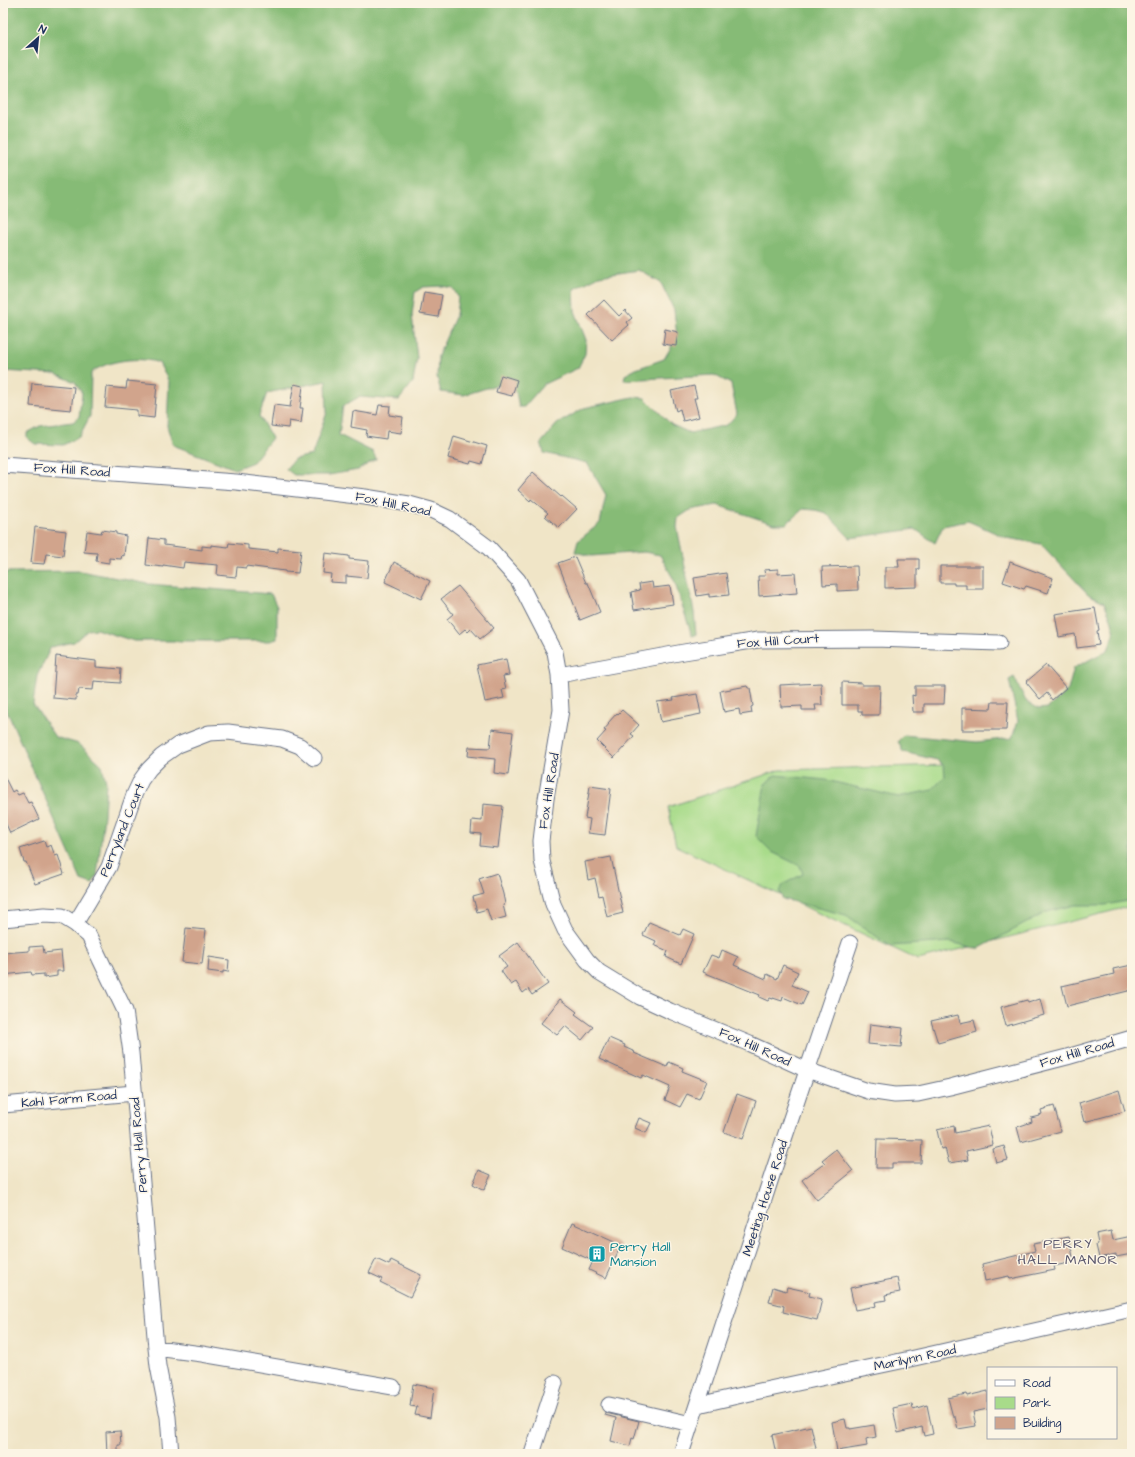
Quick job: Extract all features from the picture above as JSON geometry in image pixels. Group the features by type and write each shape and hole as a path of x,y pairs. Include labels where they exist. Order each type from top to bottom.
{"street":[{"name":"Fox Hill Road","path":"3,465 236,482 365,497 409,504 431,510 450,519 489,548 518,580 555,652 559,675 561,710 541,841 542,861 553,904 565,930 587,960 599,972 615,983 670,1011 750,1044 807,1070 868,1091 895,1095 918,1094 996,1075 1132,1038"},
{"name":"Fox Hill Court","path":"559,675 758,640 867,638 956,640 999,643"},
{"name":"Perryland Court","path":"75,924 109,868 134,795 141,780 161,757 178,744 209,733 235,732 282,738 300,746 314,758"},
{"name":"Perry Hall Road","path":"3,919 44,915 62,916 75,924 89,936 125,1011 134,1093 156,1348 168,1417 171,1454"},
{"name":"Meeting House Road","path":"681,1454 850,943"},
{"name":"Kahl Farm Road","path":"3,1105 134,1093"},
{"name":"Marilynn Road","path":"698,1405 1132,1309"},
{"path":"156,1348 202,1354 393,1388"},
{"path":"532,1454 555,1383"},
{"path":"609,1405 691,1424"}],"green space":[{"path":"3,3 1117,3 1132,14 1132,900 1105,905 1075,905 1047,912 978,949 951,942 890,946 846,915 783,899 779,891 784,884 803,874 800,866 772,852 756,836 765,784 775,775 826,780 898,797 932,790 945,776 944,766 937,760 903,752 898,741 904,735 977,742 1012,738 1018,721 1009,680 1014,677 1026,701 1039,709 1048,708 1068,690 1074,668 1108,650 1114,634 1112,621 1104,602 1088,594 1041,544 1007,538 968,521 943,526 935,543 915,529 850,538 826,513 815,510 803,509 786,524 774,524 717,505 690,510 678,518 677,527 694,612 696,635 692,636 674,580 660,555 644,552 591,556 575,552 578,541 600,523 606,495 587,463 544,453 541,443 557,424 584,408 633,397 645,398 672,425 690,433 727,425 737,414 731,384 714,375 624,380 625,375 636,369 664,359 677,337 674,310 661,283 639,270 599,276 574,289 575,311 586,340 585,354 578,368 544,384 524,407 519,407 516,392 509,386 496,385 464,395 441,392 437,377 438,356 456,315 458,297 453,288 442,286 423,287 415,292 412,315 417,358 413,382 399,400 359,397 343,406 339,435 373,452 376,459 358,470 329,475 294,475 286,469 294,459 312,455 327,412 326,381 267,393 259,416 272,438 253,462 235,469 173,445 167,426 169,382 159,363 143,360 124,360 114,362 91,373 90,416 79,437 63,445 35,444 27,438 27,433 40,426 73,422 79,417 82,393 75,382 55,374 3,371"},
{"path":"80,571 149,584 271,594 277,607 277,639 270,641 134,641 96,629 88,630 74,642 51,647 37,676 33,704 55,737 79,744 102,765 106,782 97,876 92,884 81,880 3,702 3,573"},
{"path":"1132,690 1132,906 918,960 676,846 668,807 780,770 1117,760"}],"building":[{"path":"424,292 442,295 438,317 420,314"},
{"path":"604,300 619,316 625,310 632,318 627,322 629,325 612,340 588,315"},
{"path":"665,329 678,332 676,346 663,344"},
{"path":"501,375 517,380 512,396 496,392"},
{"path":"127,381 157,384 154,418 137,416 137,410 105,407 107,387 126,389"},
{"path":"32,383 74,387 71,410 30,406"},
{"path":"294,384 303,386 300,408 303,408 301,423 289,421 288,428 271,426 274,405 290,407"},
{"path":"694,386 697,398 694,398 699,417 683,421 680,409 676,411 671,391"},
{"path":"379,405 390,406 389,415 403,417 401,433 387,431 386,439 366,436 367,430 351,427 353,411 377,415"},
{"path":"454,436 487,446 482,464 471,461 470,464 448,458"},
{"path":"533,472 577,509 559,528 545,516 548,513 531,499 530,501 518,490"},
{"path":"35,527 66,531 63,556 46,554 44,564 31,563"},
{"path":"102,530 116,532 116,534 126,536 124,556 122,555 121,559 109,558 109,563 96,561 97,553 84,552 87,531 101,533"},
{"path":"149,538 164,540 164,545 202,550 202,546 211,547 211,545 228,547 229,543 248,545 248,549 278,552 278,548 301,550 298,573 246,566 246,568 237,567 236,577 217,575 218,565 184,562 183,568 163,565 163,567 146,565"},
{"path":"325,553 349,556 349,559 369,561 367,578 346,576 346,583 330,582 331,574 323,573"},
{"path":"575,557 600,612 580,620 558,563"},
{"path":"898,559 919,559 919,569 917,569 917,587 885,588 885,567 899,567"},
{"path":"394,562 430,581 421,599 385,582"},
{"path":"1010,562 1053,578 1048,593 1026,586 1024,589 1003,582"},
{"path":"857,566 858,590 837,591 837,584 823,585 822,567"},
{"path":"940,566 983,566 983,589 966,589 966,585 940,583"},
{"path":"778,569 778,574 795,573 797,593 759,596 758,576 765,576 764,570"},
{"path":"726,573 729,595 709,597 709,594 697,596 694,578"},
{"path":"652,582 653,588 670,586 673,604 634,610 631,592 640,590 639,584"},
{"path":"458,586 494,628 480,639 471,629 468,632 465,629 459,634 447,619 453,614 441,599"},
{"path":"1095,608 1099,630 1097,631 1099,645 1077,648 1075,634 1059,637 1055,614"},
{"path":"56,656 96,661 96,667 121,669 120,683 94,681 93,690 79,689 78,695 76,695 76,700 53,698"},
{"path":"506,659 509,675 503,676 506,689 502,690 504,698 485,702 477,665"},
{"path":"1046,665 1066,688 1052,700 1047,693 1040,699 1026,682"},
{"path":"842,682 862,683 862,685 880,685 879,715 862,715 862,711 858,711 858,705 842,705"},
{"path":"821,683 822,705 815,705 816,710 802,710 802,706 781,707 780,685"},
{"path":"747,686 750,688 753,706 751,707 752,713 740,715 739,709 724,712 720,691"},
{"path":"915,686 945,686 944,704 924,704 924,712 913,712 912,695 915,696"},
{"path":"697,694 701,714 661,722 657,702 674,700 673,698"},
{"path":"992,702 1008,702 1006,730 962,730 962,708 991,709"},
{"path":"622,710 639,725 631,734 634,736 614,758 597,741 606,731 604,730 609,724 608,723 617,713 618,714"},
{"path":"492,729 513,732 508,775 494,773 495,759 468,756 469,747 490,748"},
{"path":"3,774 12,792 15,790 18,795 23,793 28,803 31,802 39,819 10,833 3,817"},
{"path":"590,786 611,789 605,835 588,833 590,819 585,818"},
{"path":"483,804 503,806 498,848 480,846 481,834 471,833 472,820 482,821"},
{"path":"44,841 46,847 51,845 55,856 58,855 64,874 35,884 26,862 24,862 20,849"},
{"path":"611,857 623,913 607,917 602,895 599,896 595,878 588,880 585,862"},
{"path":"497,873 503,894 505,904 503,905 506,917 491,921 487,909 477,912 473,897 484,894 479,879"},
{"path":"649,922 680,935 683,929 694,934 681,964 666,957 668,951 654,945 656,941 643,935"},
{"path":"186,928 206,930 202,964 182,962"},
{"path":"518,942 548,984 532,995 528,989 523,993 516,982 511,985 501,971 507,967 499,956"},
{"path":"43,946 44,953 61,951 63,971 57,971 57,976 44,978 44,974 32,975 31,972 3,975 3,953 29,951 29,947"},
{"path":"722,950 738,957 734,965 766,979 767,974 777,979 783,965 798,972 792,985 808,992 802,1005 783,997 782,1001 770,998 768,1001 759,997 760,995 703,972 711,955 719,958"},
{"path":"209,957 229,960 228,972 223,971 223,973 208,971"},
{"path":"1132,965 1132,990 1067,1006 1062,986 1114,974 1113,969"},
{"path":"560,999 577,1012 575,1014 593,1027 582,1040 565,1026 557,1035 541,1023"},
{"path":"1040,999 1044,1015 1006,1026 1001,1007 1027,1000 1028,1003"},
{"path":"958,1015 960,1023 974,1020 977,1032 938,1043 931,1021"},
{"path":"870,1024 903,1028 901,1047 868,1044"},
{"path":"609,1038 625,1045 624,1047 635,1052 634,1053 667,1067 669,1062 683,1068 682,1071 707,1081 699,1099 687,1094 680,1107 665,1100 670,1087 643,1075 641,1078 599,1059"},
{"path":"1119,1090 1125,1111 1084,1122 1079,1103"},
{"path":"737,1094 756,1101 743,1139 724,1132"},
{"path":"1054,1106 1061,1131 1021,1142 1017,1127 1032,1122 1031,1118 1042,1114 1041,1110"},
{"path":"639,1118 651,1123 646,1133 635,1128"},
{"path":"954,1126 955,1133 989,1126 993,1145 966,1151 968,1160 949,1163 945,1148 941,1149 937,1130"},
{"path":"877,1139 922,1140 921,1163 892,1163 892,1168 876,1168"},
{"path":"1004,1146 1008,1160 996,1163 993,1149"},
{"path":"836,1149 853,1171 817,1200 802,1180 825,1163 822,1160"},
{"path":"479,1170 491,1175 484,1190 473,1184"},
{"name":"Perry Hall Mansion","path":"572,1223 621,1245 606,1278 589,1270 593,1261 562,1247"},
{"path":"1111,1231 1113,1240 1132,1236 1132,1254 1116,1257 1116,1254 1099,1258 1096,1245 1098,1244 1096,1234"},
{"path":"1069,1237 1074,1262 1054,1266 1055,1270 1010,1279 1009,1276 985,1281 982,1264 1035,1251 1033,1244"},
{"path":"376,1259 389,1265 391,1260 421,1275 410,1297 380,1282 382,1279 369,1273"},
{"path":"897,1278 900,1292 885,1295 886,1300 875,1302 876,1306 855,1310 850,1288"},
{"path":"773,1287 786,1291 787,1287 810,1292 809,1296 822,1299 817,1320 783,1312 784,1306 769,1302"},
{"path":"413,1384 434,1388 430,1418 415,1415 417,1407 410,1406"},
{"path":"987,1391 987,1409 973,1412 976,1426 958,1429 948,1398 966,1394 967,1396"},
{"path":"912,1404 913,1409 927,1405 933,1434 924,1436 922,1427 898,1433 893,1408"},
{"path":"606,1413 639,1421 634,1439 632,1438 630,1446 611,1441 616,1418 605,1415"},
{"path":"845,1419 847,1428 850,1429 874,1425 876,1437 866,1439 867,1446 837,1451 832,1422"},
{"path":"811,1426 816,1448 788,1454 776,1454 772,1435"},
{"path":"120,1431 121,1445 118,1445 118,1454 107,1454 106,1432"}],"place":[{"name":"Perry Hall Mansion","path":"597,1254"}],"district":[{"name":"PERRY HALL MANOR","path":"1068,1252"}]}
